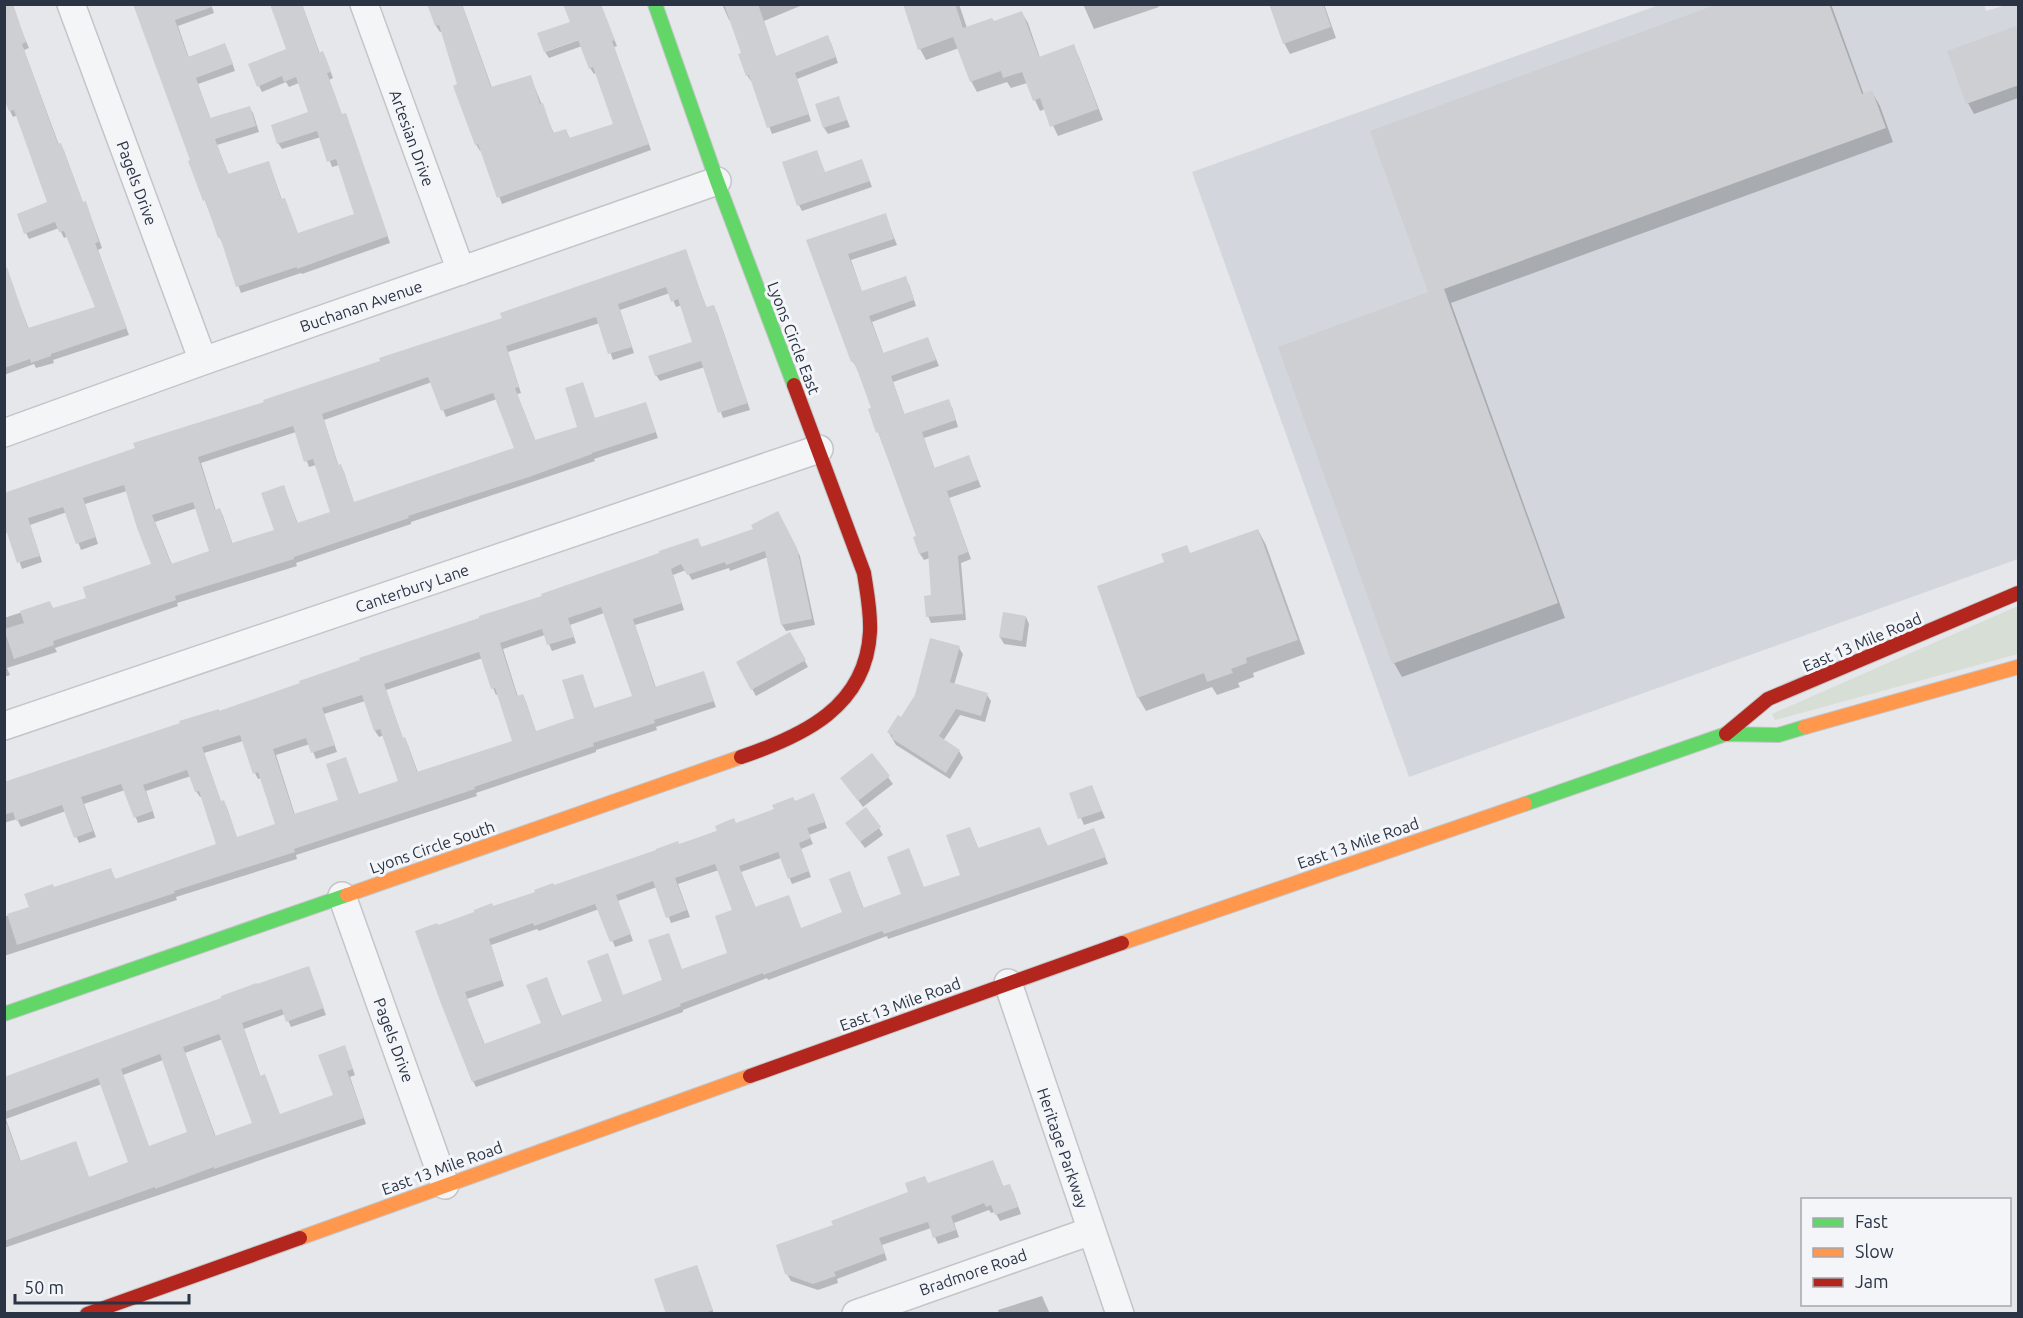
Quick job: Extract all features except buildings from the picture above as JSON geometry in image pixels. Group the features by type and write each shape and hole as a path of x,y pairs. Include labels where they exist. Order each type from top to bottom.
{"main road":[{"name":"Lyons Circle East","path":"656,4 717,181 864,573 870,605 871,631 867,658 855,687"},
{"name":"East 13 Mile Road","path":"1726,734 1768,699 2019,593"},
{"name":"East 13 Mile Road","path":"87,1314 1008,983 1726,734 1778,735 2019,668"},
{"name":"Lyons Circle South","path":"4,1014 779,744 799,735 838,707 855,687"}],"street":[{"name":"Pagels Drive","path":"71,4 203,360"},
{"name":"Artesian Drive","path":"364,4 460,271"},
{"name":"Buchanan Avenue","path":"4,433 203,360 717,181"},
{"name":"Canterbury Lane","path":"4,726 819,449"},
{"name":"Pagels Drive","path":"342,896 445,1185"},
{"name":"Heritage Parkway","path":"1008,983 1119,1314"},
{"name":"Bradmore Road","path":"856,1314 1091,1231"}],"shaded area":[{"path":"1984,4 1986,11 2006,5 2018,5 2018,559 1409,777 1192,172 1659,5"},
{"path":"2018,606 2018,654 1775,720 1772,714"}],"traffic: fast":[{"path":"655,4 717,181 794,385"},
{"path":"1525,804 1726,734 1778,735 1805,727"},
{"path":"4,1014 347,895"}],"traffic: slow":[{"path":"1805,727 2018,667"},
{"path":"347,895 741,757"},
{"path":"1122,943 1525,804"},
{"path":"300,1238 750,1076"}],"traffic: jam":[{"path":"741,757 808,728 844,699 857,680 866,658 870,632 864,573 794,385"},
{"path":"1726,734 1768,699 2018,593"},
{"path":"750,1076 1122,943"},
{"path":"87,1314 300,1238"}]}
